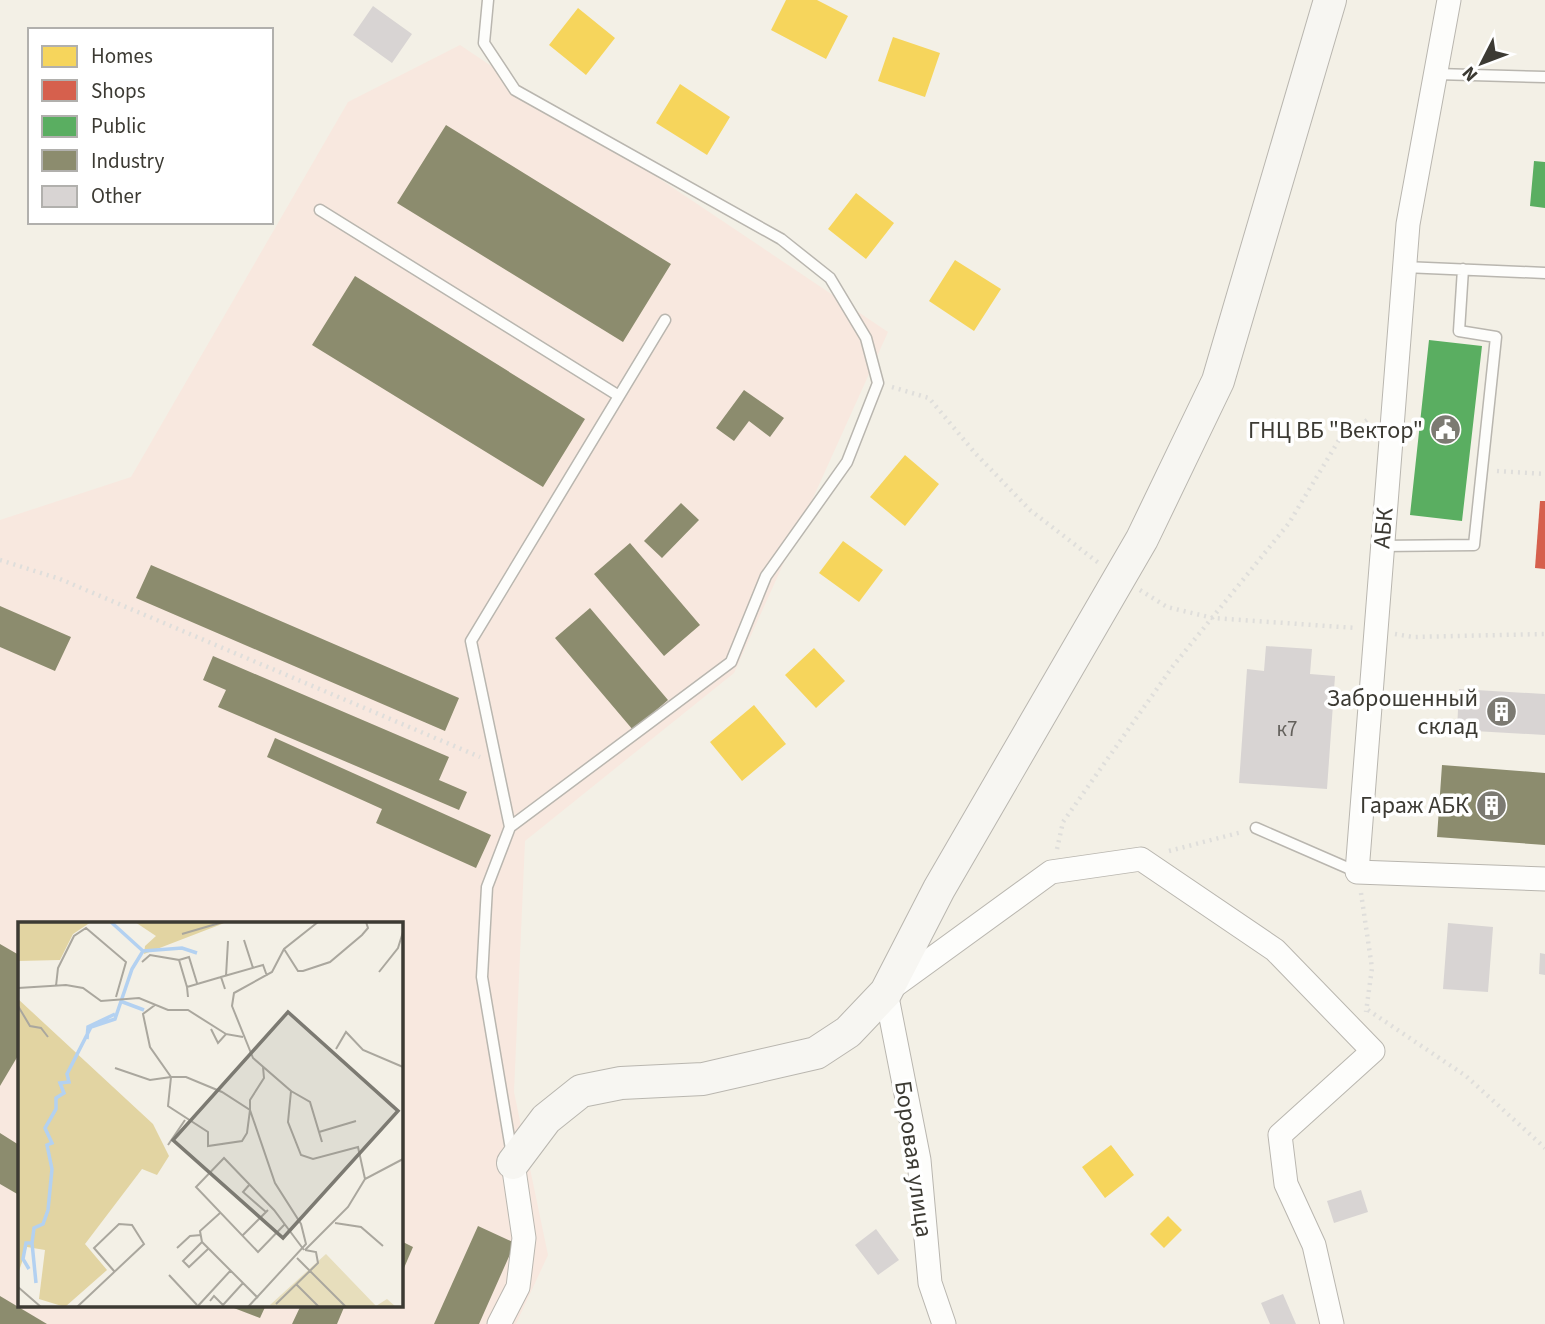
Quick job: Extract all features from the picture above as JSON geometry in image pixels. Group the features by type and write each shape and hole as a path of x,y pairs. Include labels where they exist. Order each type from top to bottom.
{"street":[{"path":"886,992 939,889 1142,539 1218,381 1330,0"},
{"name":"АБК","path":"1357,872 1408,224 1450,0"},
{"path":"499,1324 518,1287 524,1238 513,1163 546,1119 582,1091 621,1083 703,1079 816,1053 848,1032 886,992 1051,872 1142,859 1275,950 1373,1051 1280,1135 1286,1184 1314,1245 1332,1324"},
{"path":"1357,872 1545,879"},
{"name":"Боровая улица","path":"886,992 919,1160 930,1283 944,1324"}],"lane":[{"path":"488,0 484,43 515,90 781,239 821,270 830,278 866,338 878,383 847,462 766,576 731,662 510,827 487,887 482,977 513,1163"},
{"path":"1436,74 1545,77"},
{"path":"320,209 619,396"},
{"path":"1405,267 1545,272"},
{"path":"1381,546 1474,545 1496,337 1459,331 1463,269"},
{"path":"510,827 471,641 664,320"},
{"path":"1256,828 1357,872"}],"path":[{"path":"878,383 929,398 975,453 1030,510 1120,577 1167,607 1213,618"},
{"path":"1051,872 1063,822 1172,666 1289,523 1339,440 1393,401"},
{"path":"1482,470 1545,474"},
{"path":"0,561 60,579 497,764"},
{"path":"1142,859 1256,828"},
{"path":"1356,1033 1367,1010 1372,968 1357,872"},
{"path":"1367,1010 1466,1076 1545,1148"}],"shaded area":[{"path":"460,45 888,332 734,673 525,841 514,1092 548,1255 516,1324 0,1324 0,520 131,477 348,102"}],"building: Homes":[{"path":"786,0 817,0 848,16 826,59 771,30"},
{"path":"578,8 615,38 586,75 549,45"},
{"path":"893,37 940,53 925,97 878,81"},
{"path":"680,84 730,117 707,155 656,123"},
{"path":"856,193 894,223 866,259 828,229"},
{"path":"955,260 1001,289 974,331 929,301"},
{"path":"905,455 939,484 905,526 870,497"},
{"path":"843,541 883,570 859,602 819,573"},
{"path":"814,648 845,681 816,708 785,675"},
{"path":"754,705 786,744 742,781 710,742"},
{"path":"1111,1145 1134,1175 1105,1198 1082,1167"},
{"path":"1168,1216 1182,1230 1164,1248 1150,1234"}],"building: Shops":[{"path":"1540,501 1545,501 1545,569 1535,568"}],"building: Public":[{"path":"1534,161 1545,162 1545,208 1530,206"},
{"name":"ГНЦ ВБ \"Вектор\"","path":"1429,340 1482,346 1462,521 1410,515"}],"building: Industry":[{"path":"446,125 671,264 623,342 397,203"},
{"path":"355,276 585,419 543,487 312,345"},
{"path":"744,390 784,418 770,437 749,421 734,441 716,428"},
{"path":"681,503 699,520 662,558 644,541"},
{"path":"630,543 700,625 664,656 594,574"},
{"path":"151,565 459,698 445,731 136,598"},
{"path":"0,606 71,637 55,671 0,647"},
{"path":"590,608 668,700 633,730 555,638"},
{"path":"213,656 449,757 439,780 467,792 459,810 218,707 226,690 203,680"},
{"path":"275,738 491,835 476,868 376,823 382,809 267,757"},
{"name":"Гараж АБК","path":"1442,765 1545,773 1545,845 1437,837"},
{"path":"0,944 18,954 18,1056 0,1086"},
{"path":"0,1133 18,1144 18,1194 0,1184"},
{"path":"478,1226 515,1243 479,1324 434,1324"},
{"path":"402,1242 413,1247 402,1267"},
{"path":"0,1296 47,1324 0,1324"},
{"path":"229,1306 266,1306 260,1318"},
{"path":"301,1306 345,1306 337,1324 292,1324"}],"building: Other":[{"path":"373,6 412,34 392,63 353,35"},
{"path":"1266,646 1312,649 1310,674 1335,676 1327,789 1239,783 1247,669 1264,671"},
{"name":"Заброшенный склад","path":"1459,689 1545,694 1545,735 1457,730"},
{"path":"1448,923 1493,927 1488,992 1443,989"},
{"path":"1540,953 1545,954 1545,975 1539,974"},
{"path":"1361,1190 1368,1212 1334,1223 1327,1201"},
{"path":"876,1229 899,1260 878,1275 855,1245"},
{"path":"1283,1294 1296,1324 1270,1324 1261,1303"}],"place":[{"name":"ГНЦ ВБ \"Вектор\"","path":"1446,430"},
{"name":"Заброшенный склад","path":"1501,712"},
{"name":"Гараж АБК","path":"1492,805"}]}
